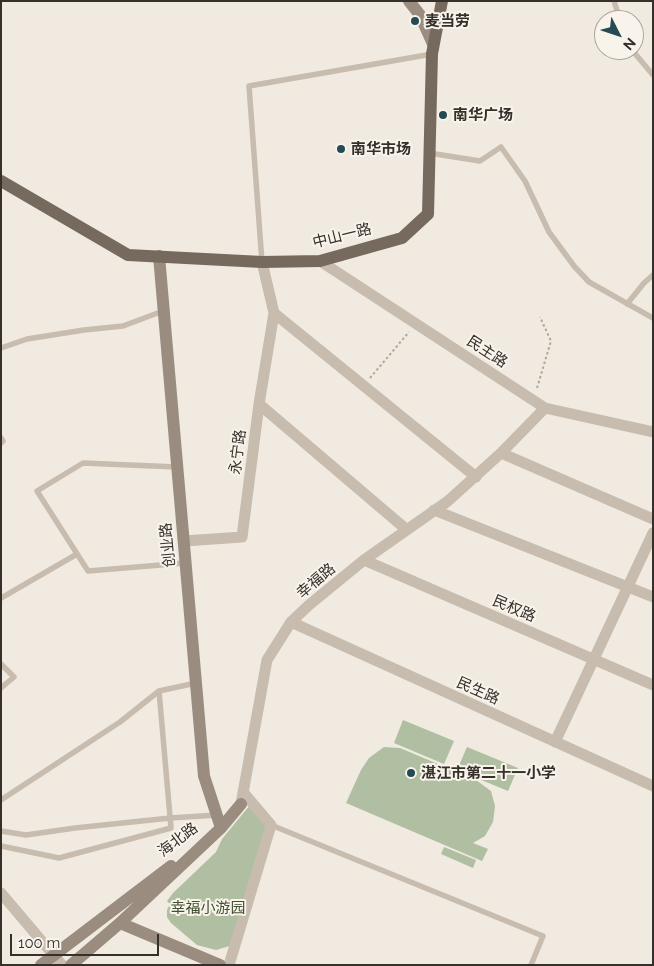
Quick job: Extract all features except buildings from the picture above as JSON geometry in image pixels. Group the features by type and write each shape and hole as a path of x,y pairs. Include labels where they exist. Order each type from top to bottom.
{"main road":[{"name":"中山一路","path":"1,181 128,255 262,262 320,261 402,238 428,214 432,49 442,1"}],"street":[{"path":"410,1 420,15 432,49"},
{"name":"创业路","path":"159,256 204,776 221,828"},
{"name":"民主路","path":"320,261 544,408 653,432"},
{"path":"262,262 274,314 476,477"},
{"name":"永宁路","path":"184,541 242,537 259,404 274,314"},
{"path":"259,404 407,530"},
{"name":"幸福路","path":"242,798 267,660 292,622 309,605 364,560 448,501 501,453 544,408"},
{"path":"501,453 653,519"},
{"path":"434,510 653,597"},
{"path":"555,742 653,533"},
{"name":"民权路","path":"364,560 653,685"},
{"name":"民生路","path":"292,622 653,786"},
{"path":"221,828 242,798 271,824 229,965"},
{"name":"海北路","path":"71,965 120,923 221,828"},
{"name":"海北路","path":"41,965 221,828"},
{"path":"1,893 62,965"},
{"path":"120,923 220,965"}],"lane":[{"path":"262,262 249,86 432,49"},
{"path":"640,60 653,75"},
{"path":"429,153 480,161 501,147 525,181 549,232 574,266 589,282 653,318"},
{"path":"627,304 653,274"},
{"path":"1,348 27,339 123,326 164,310"},
{"path":"1,438 3,441 1,443"},
{"path":"177,467 83,463 37,491 88,571 185,563"},
{"path":"1,598 77,554"},
{"path":"1,664 14,677 1,688"},
{"path":"1,800 120,722 159,692 196,684"},
{"path":"1,846 59,858 171,828 159,692"},
{"path":"1,831 26,835 170,818 216,815"},
{"path":"271,824 543,936 531,965"}],"path":[{"path":"537,388 551,341 540,317"},
{"path":"364,386 416,324"}],"green space":[{"path":"403,720 454,741 444,764 394,743"},
{"path":"384,747 400,748 476,780 491,791 495,806 493,822 485,836 473,843 488,849 482,861 346,803 361,770 369,758"},
{"path":"467,747 518,768 508,791 457,770"},
{"name":"幸福小游园","path":"250,805 269,825 233,945 216,950 197,945 171,923 167,917 167,910 170,904 167,901 216,852 222,839"},
{"path":"444,847 476,860 473,868 441,854"}],"place":[{"name":"麦当劳","path":"415,21"},
{"name":"南华广场","path":"443,115"},
{"name":"南华市场","path":"341,149"},
{"name":"湛江市第二十一小学","path":"411,773"}]}
